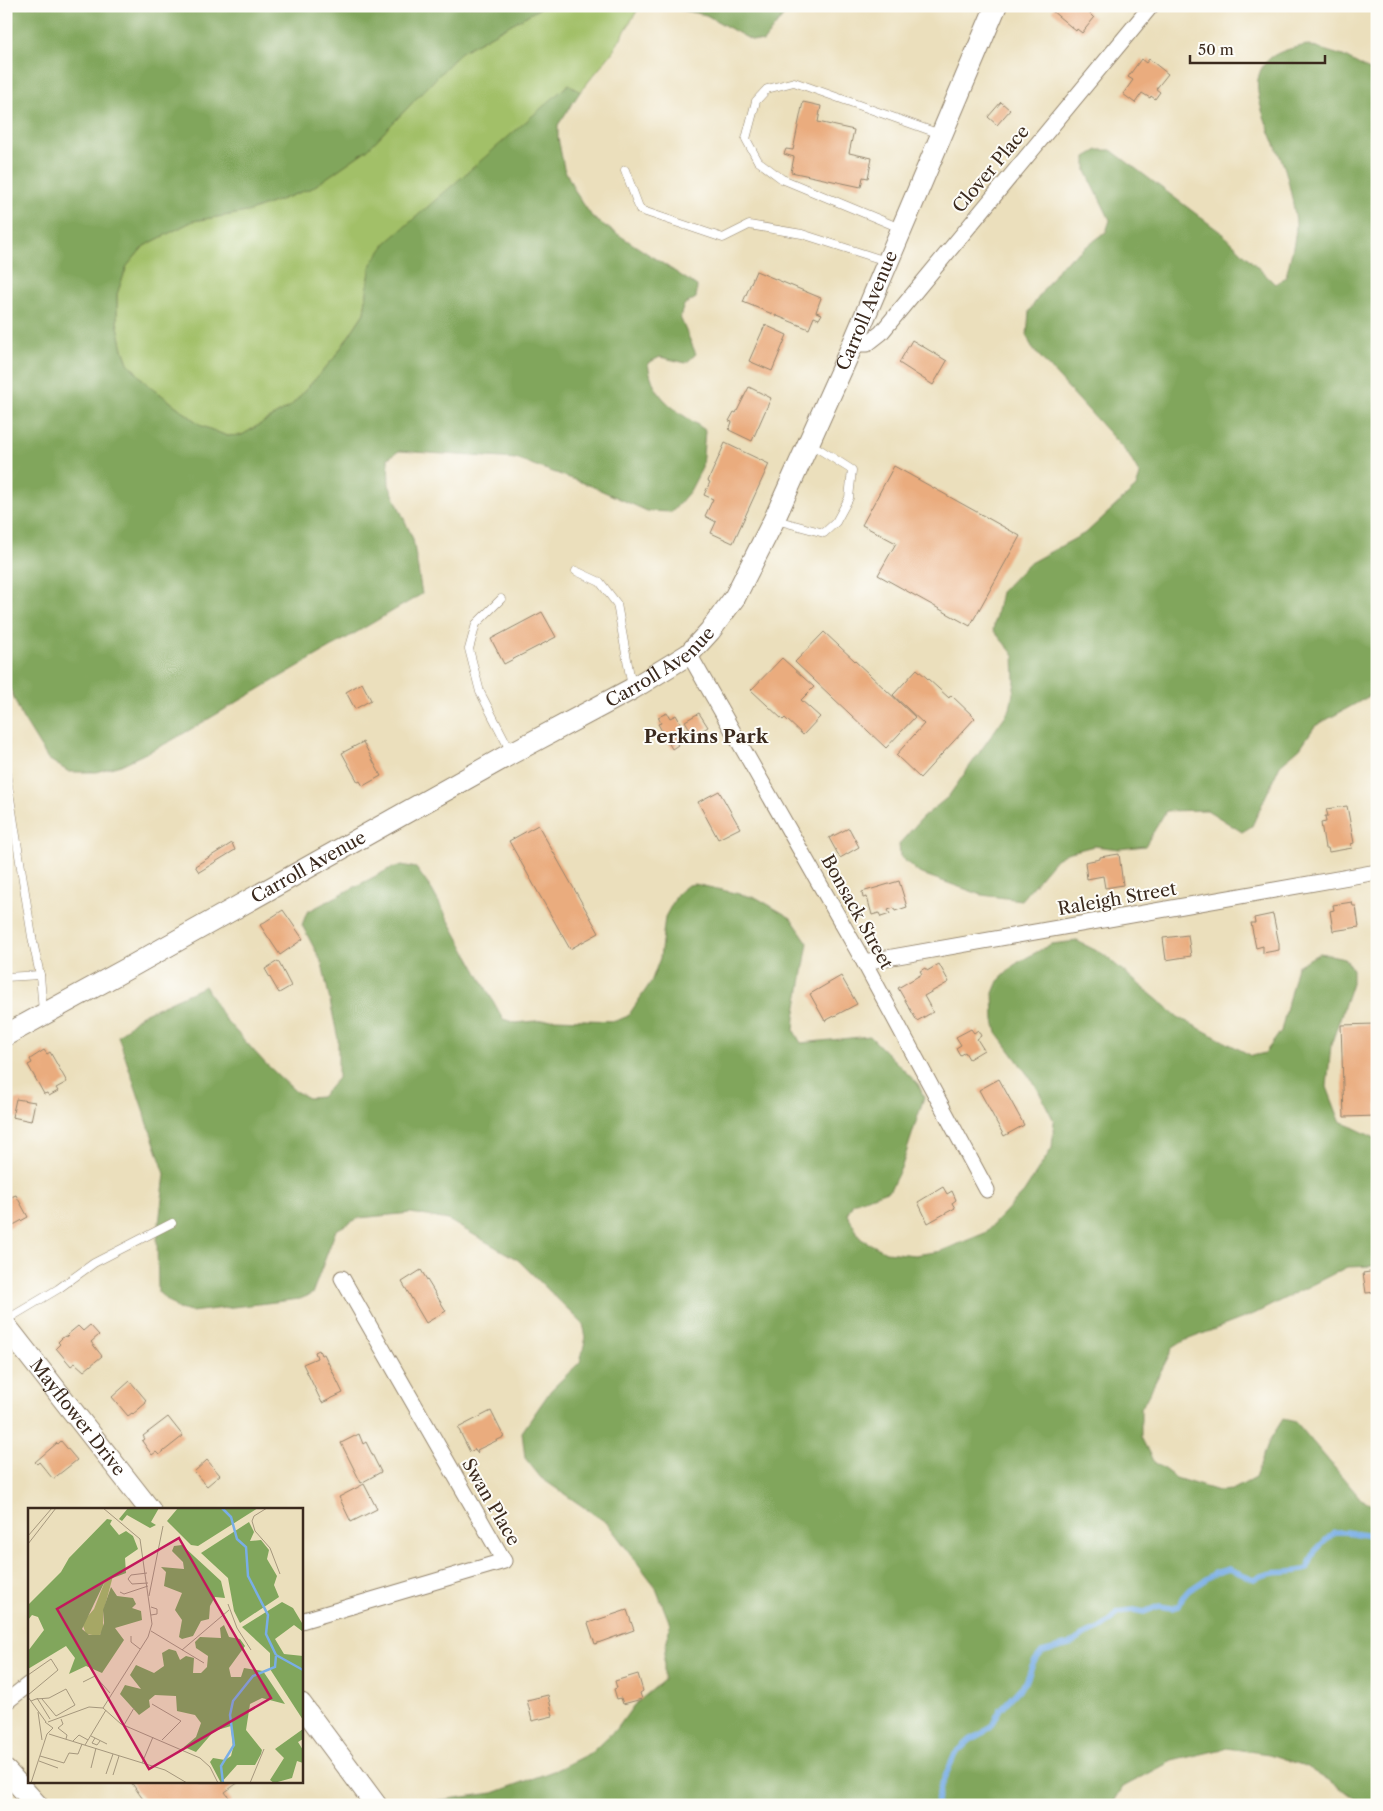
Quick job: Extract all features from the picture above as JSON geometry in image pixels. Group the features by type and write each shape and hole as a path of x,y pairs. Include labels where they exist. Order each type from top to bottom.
{"street":[{"name":"Carroll Avenue","path":"6,1035 632,689 689,654 710,631 735,597 774,520 853,344 996,6"},
{"name":"Clover Place","path":"853,344 867,344 880,333 1152,6"},
{"name":"Bonsack Street","path":"689,654 864,962 988,1190"},
{"name":"Raleigh Street","path":"864,962 1377,872"},
{"name":"Swan Place","path":"302,1621 504,1561 342,1278"},
{"name":"Mayflower Drive","path":"6,1326 148,1508"},
{"path":"6,1702 28,1685"},
{"path":"302,1705 376,1805"},
{"path":"6,1771 37,1805"}],"lane":[{"path":"902,229 782,178 758,161 746,139 756,101 767,89 794,82 941,135"},
{"path":"625,170 640,210 723,238 749,224 802,234 888,262"},
{"path":"774,520 824,533 836,522 849,498 852,470 809,443"},
{"path":"576,571 600,582 617,604 632,689"},
{"path":"501,599 476,624 469,648 480,692 512,754"},
{"path":"6,773 32,937 40,975 44,1015"},
{"path":"6,977 40,975"},
{"path":"6,1320 58,1289 94,1263 172,1223"}],"green space":[{"path":"6,6 544,6 461,52 368,149 312,188 247,212 193,221 144,246 127,266 117,294 117,322 123,349 128,363 146,383 202,426 227,436 242,435 291,406 335,357 364,313 371,264 386,243 569,84 580,92 558,125 558,138 564,168 576,193 593,218 697,286 696,298 684,305 680,317 696,354 686,363 660,357 648,363 655,387 661,396 676,410 705,430 702,468 690,491 672,512 647,511 589,485 517,459 399,451 388,458 389,485 413,539 422,594 169,742 121,765 96,772 69,772 48,759 22,717 6,679"},
{"path":"544,6 640,6 612,53 580,92 569,84 371,264 364,313 335,357 291,406 242,435 227,436 202,426 146,383 128,363 117,322 117,294 127,266 144,246 193,221 247,212 312,188 368,149 461,52"},
{"path":"662,6 791,6 763,42 751,40 706,15"},
{"path":"1307,45 1343,56 1377,74 1377,692 1315,726 1300,748 1280,765 1252,826 1242,832 1207,810 1166,811 1145,846 1119,849 1094,846 1067,853 1056,859 1021,900 982,895 919,873 900,856 899,844 922,818 948,797 1010,709 1015,682 1014,655 993,630 1001,592 1028,564 1087,532 1136,487 1140,475 1128,454 1032,348 1027,336 1029,311 1060,266 1106,232 1110,220 1086,171 1086,157 1098,150 1111,150 1223,234 1275,284 1286,277 1295,237 1296,220 1285,169 1266,122 1257,85 1262,68 1272,57 1285,50"},
{"path":"402,865 416,868 432,890 503,1019 516,1023 555,1019 616,1021 628,1016 651,982 660,958 665,917 678,893 688,885 695,884 757,898 791,918 808,943 794,1031 801,1043 870,1036 918,1084 924,1097 902,1166 890,1190 853,1203 847,1214 861,1239 886,1252 915,1255 941,1251 985,1233 1024,1192 1052,1148 1054,1121 1036,1086 997,1033 994,1020 993,993 998,981 1017,963 1051,944 1077,941 1103,954 1178,1017 1252,1056 1265,1053 1281,1031 1297,966 1320,953 1345,958 1352,969 1352,983 1331,1045 1327,1087 1340,1121 1377,1139 1377,1266 1347,1267 1254,1314 1184,1341 1173,1348 1141,1409 1141,1437 1153,1461 1176,1478 1218,1491 1232,1490 1255,1478 1269,1441 1283,1419 1296,1422 1361,1499 1377,1506 1377,1805 1363,1805 1360,1801 1305,1766 1269,1754 1227,1748 1172,1761 1123,1787 1112,1805 404,1805 493,1793 556,1770 592,1752 619,1726 634,1705 664,1680 664,1657 670,1624 655,1586 607,1523 541,1478 525,1458 522,1432 551,1390 580,1362 586,1337 583,1324 518,1260 448,1220 411,1213 359,1218 336,1230 312,1294 300,1299 191,1312 178,1309 158,1292 157,1240 165,1174 118,1036 141,1015 205,986 224,1018 265,1063 295,1091 308,1098 321,1097 338,1078 338,1039 322,963 302,925 307,912 389,869"}],"building":[{"path":"1055,6 1082,6 1094,18 1082,33 1077,29 1076,31 1052,11"},
{"path":"1141,59 1146,63 1149,59 1168,74 1156,89 1160,92 1155,99 1142,93 1135,103 1123,94 1133,80 1128,77"},
{"path":"803,102 821,106 818,122 854,130 849,153 872,158 868,178 863,177 861,187 791,172 794,157 784,154 786,149 793,150"},
{"path":"1001,102 1010,110 997,125 988,117"},
{"path":"756,271 821,298 816,312 822,314 819,319 814,317 809,329 743,302"},
{"path":"765,325 787,335 772,371 749,361"},
{"path":"912,340 947,361 933,385 899,363"},
{"path":"749,387 771,398 752,441 729,430 732,422 729,421 734,412 736,413"},
{"path":"725,443 769,464 733,543 711,533 716,522 705,516 713,499 704,495 710,482 708,481"},
{"path":"894,466 1020,536 970,626 878,575 896,543 862,525"},
{"path":"542,612 556,637 504,664 491,639"},
{"path":"824,632 915,717 886,748 795,662"},
{"path":"782,658 814,687 801,700 820,717 803,735 785,718 783,720 751,690"},
{"path":"917,669 949,698 951,695 975,718 920,778 896,755 924,724 893,695"},
{"path":"362,683 371,700 355,709 346,692"},
{"path":"667,713 670,718 676,715 685,731 679,734 682,739 676,742 678,745 672,749 658,724 661,723 658,717"},
{"path":"699,713 708,727 694,736 685,721"},
{"path":"363,742 381,776 363,786 360,781 358,782 342,753"},
{"path":"719,791 740,828 718,839 698,802"},
{"path":"1347,806 1354,843 1351,844 1352,848 1329,852 1328,848 1325,848 1321,823 1326,822 1325,816 1328,816 1326,809"},
{"path":"538,825 599,933 570,949 509,841"},
{"path":"849,828 859,847 840,858 829,838"},
{"path":"232,843 235,850 199,872 195,866"},
{"path":"1119,854 1123,885 1105,888 1103,876 1087,879 1085,862"},
{"path":"899,881 907,907 895,911 894,908 888,910 890,914 881,917 879,913 872,915 867,897 863,898 862,892"},
{"path":"1352,902 1353,906 1356,906 1359,927 1333,931 1330,911 1334,910 1333,905"},
{"path":"283,910 303,939 280,955 260,925"},
{"path":"1273,914 1279,950 1263,953 1263,946 1256,948 1251,923 1255,923 1254,918"},
{"path":"1188,935 1191,956 1166,960 1163,938"},
{"path":"278,961 291,986 279,993 265,969"},
{"path":"939,964 949,982 924,996 933,1012 917,1021 898,988 922,974 920,971 925,968 927,971"},
{"path":"841,976 857,1004 825,1021 810,994"},
{"path":"1375,1024 1377,1116 1344,1117 1341,1025"},
{"path":"971,1029 974,1033 978,1030 981,1036 977,1039 984,1050 969,1059 965,1052 960,1055 956,1048 961,1045 956,1037"},
{"path":"44,1050 47,1054 50,1052 67,1082 56,1088 58,1091 49,1096 47,1093 44,1094 28,1065 32,1063 30,1059"},
{"path":"999,1079 1024,1125 1004,1136 979,1090"},
{"path":"16,1099 35,1102 31,1121 12,1117"},
{"path":"943,1187 947,1194 952,1191 956,1200 952,1203 955,1208 928,1223 918,1202"},
{"path":"10,1195 11,1197 16,1195 28,1217 6,1229 6,1197"},
{"path":"421,1270 446,1311 426,1323 402,1282"},
{"path":"1377,1271 1377,1292 1366,1293 1363,1273"},
{"path":"90,1325 99,1335 91,1342 102,1356 84,1371 75,1363 71,1366 56,1348 62,1338 67,1337 78,1326 83,1331"},
{"path":"319,1350 321,1355 324,1354 343,1393 322,1403 303,1364 317,1358 315,1352"},
{"path":"130,1381 146,1400 146,1403 128,1416 112,1397"},
{"path":"491,1411 504,1437 477,1450 477,1453 475,1449 470,1452 458,1428"},
{"path":"168,1417 183,1436 159,1455 156,1452 152,1455 142,1441 145,1439 143,1436"},
{"path":"359,1434 363,1444 366,1442 381,1472 361,1483 341,1443"},
{"path":"61,1441 77,1460 53,1479 39,1462 37,1464 35,1462"},
{"path":"207,1460 220,1475 207,1486 194,1472"},
{"path":"364,1484 377,1509 351,1522 339,1497"},
{"path":"627,1610 634,1630 595,1644 588,1623"},
{"path":"638,1674 643,1691 640,1693 642,1699 623,1704 621,1698 617,1699 614,1689 617,1688 615,1681"},
{"path":"548,1695 553,1716 532,1721 527,1700"},
{"path":"132,1784 236,1784 225,1792 232,1801 226,1805 147,1805"}],"waterway":[{"path":"936,1805 941,1786 955,1754 970,1740 983,1733 992,1725 1001,1709 1026,1682 1034,1662 1042,1652 1069,1645 1111,1621 1118,1612 1134,1610 1144,1612 1159,1606 1172,1608 1179,1606 1188,1591 1215,1573 1229,1569 1254,1579 1267,1574 1307,1569 1315,1551 1334,1532 1377,1537"}],"district":[{"name":"Perkins Park","path":"706,736"}]}
